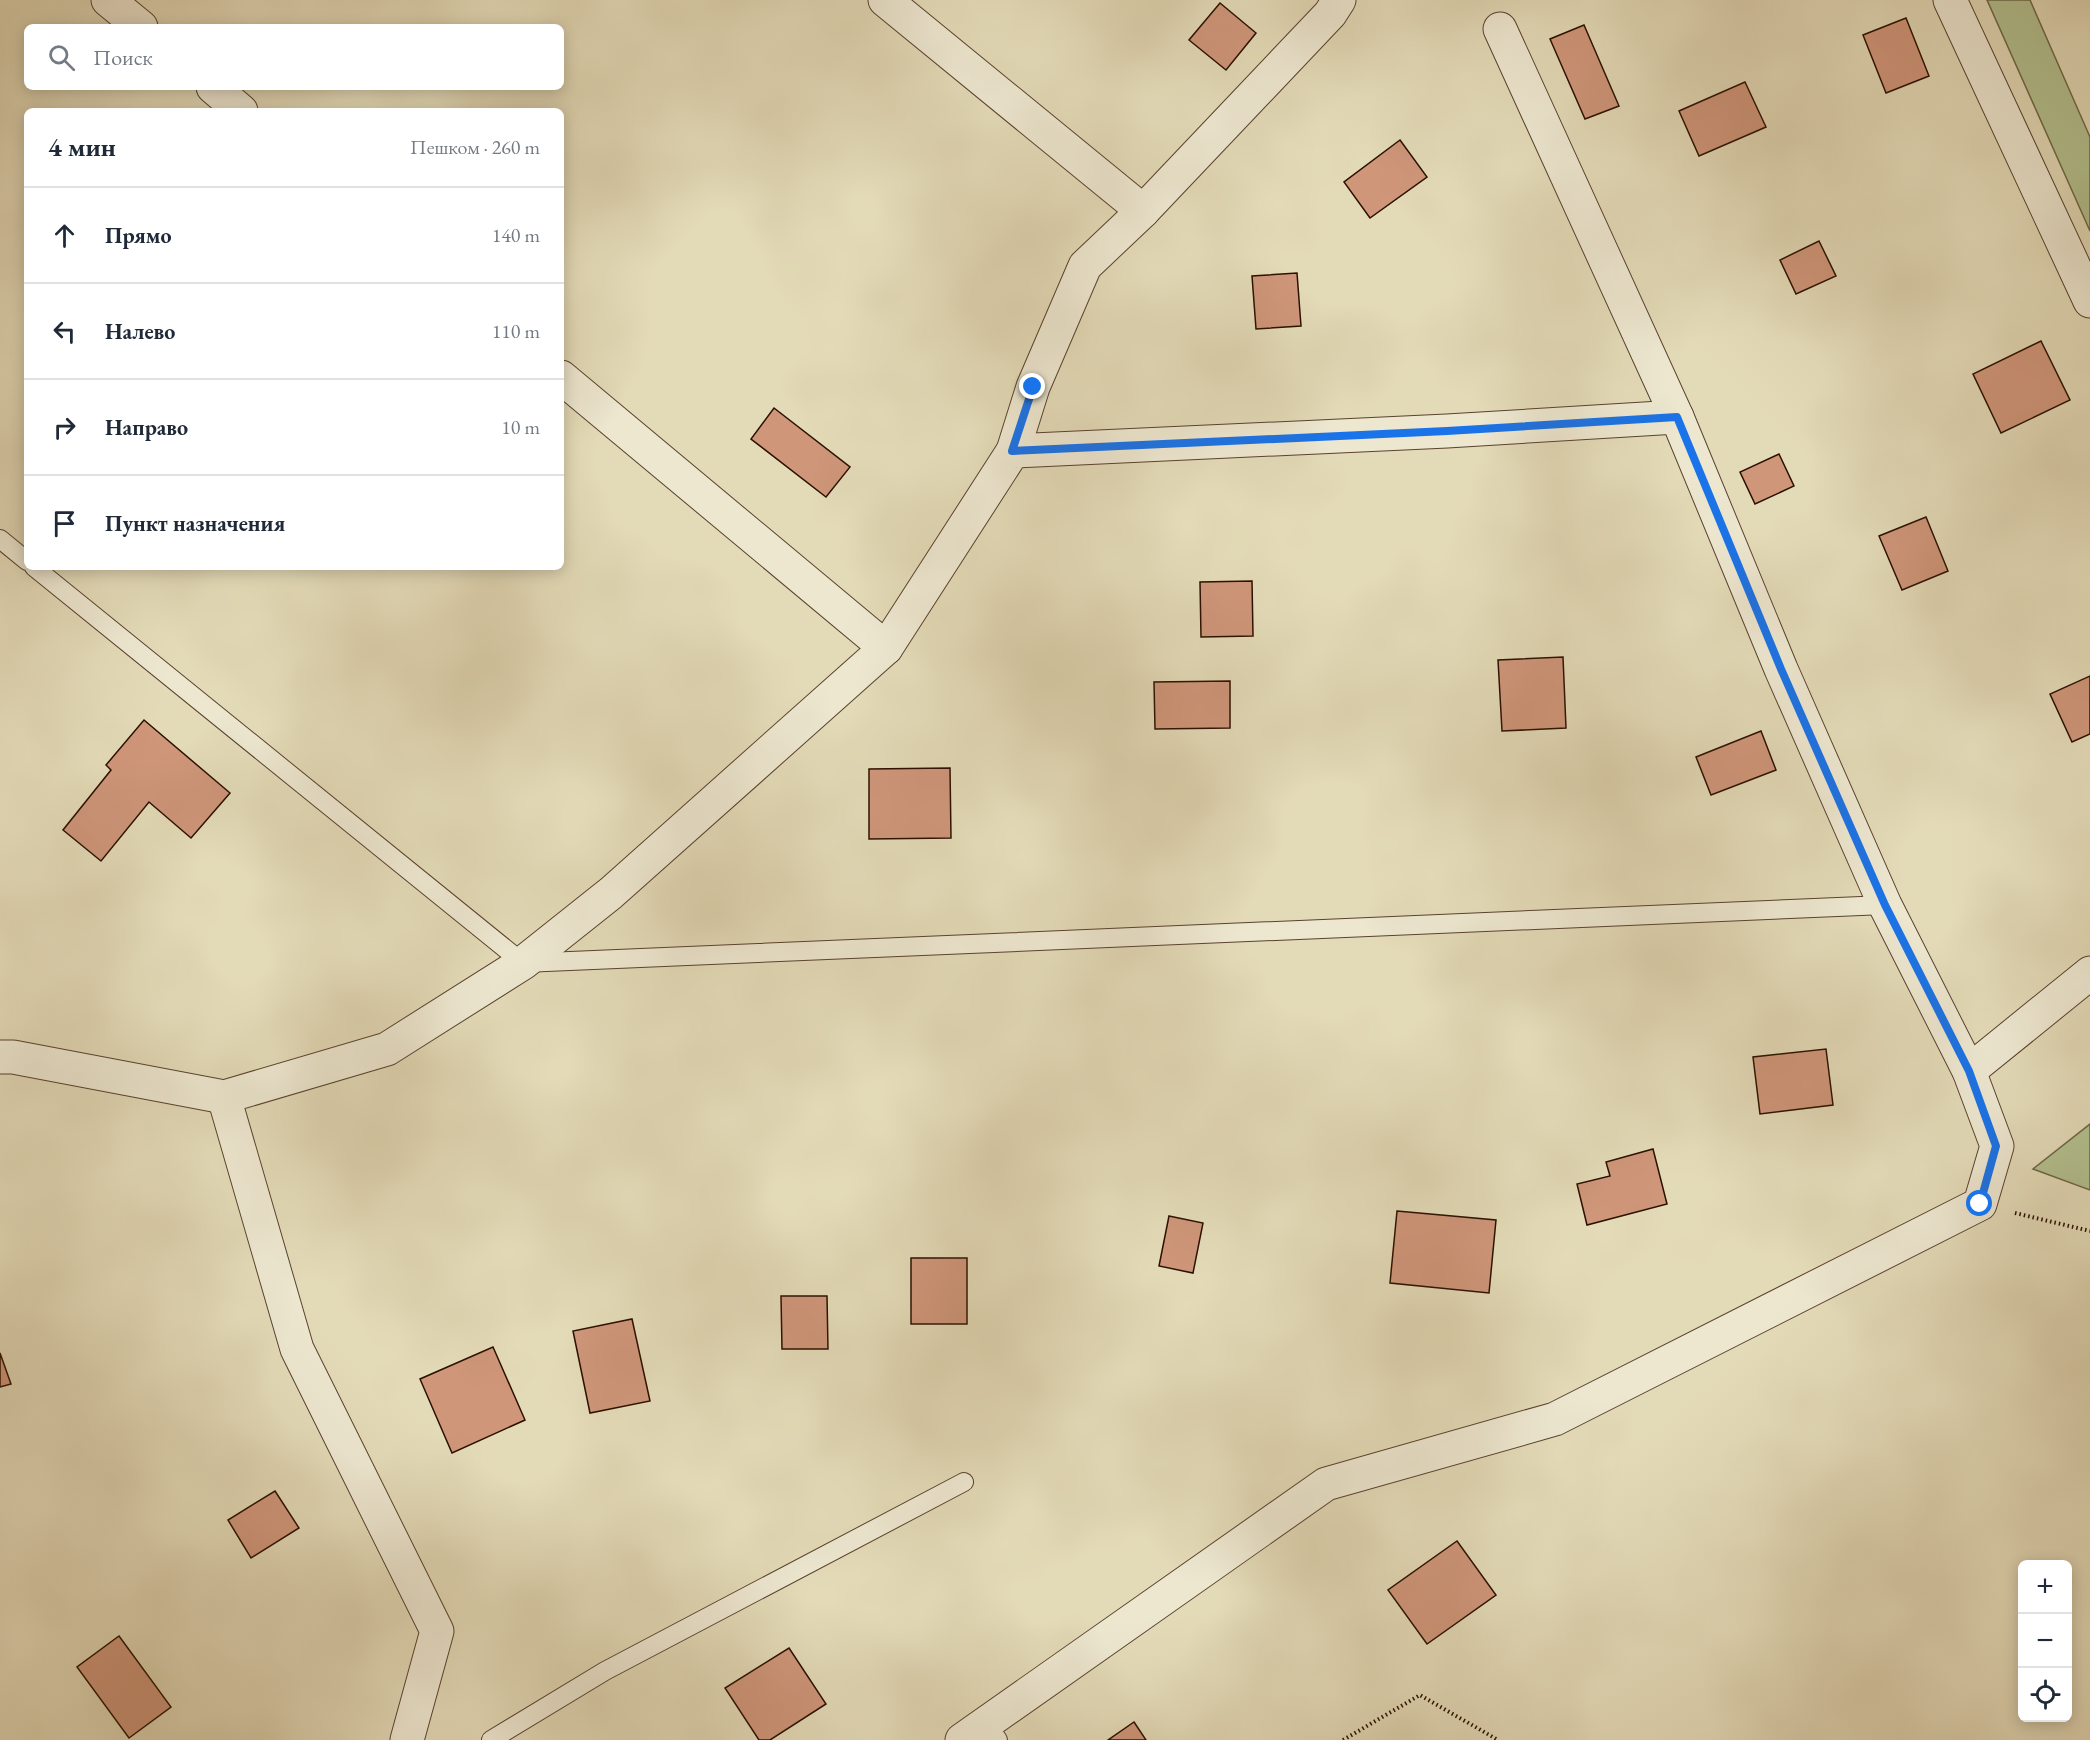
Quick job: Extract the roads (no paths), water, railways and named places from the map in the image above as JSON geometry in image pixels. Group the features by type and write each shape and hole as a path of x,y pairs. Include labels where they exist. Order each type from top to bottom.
{"street":[{"path":"108,0 137,24"},
{"path":"885,0 1143,211"},
{"path":"0,1057 13,1057 224,1097 387,1049 523,963 611,893 886,648 1012,451 1033,387 1085,266 1143,211 1330,14 1339,0"},
{"path":"1950,0 2090,301"},
{"path":"982,1734 1326,1484 1555,1419 1980,1204 1996,1146 1969,1071 1885,905 1781,669 1677,417 1500,29"},
{"path":"216,90 238,108"},
{"path":"564,380 886,648"},
{"path":"1012,451 1447,431 1677,417"},
{"path":"1969,1071 2090,973"},
{"path":"224,1097 297,1349 436,1631 406,1740"}],"lane":[{"path":"0,539 24,559"},
{"path":"38,570 523,963 1885,905"},
{"path":"491,1740 605,1671 964,1482"}]}
